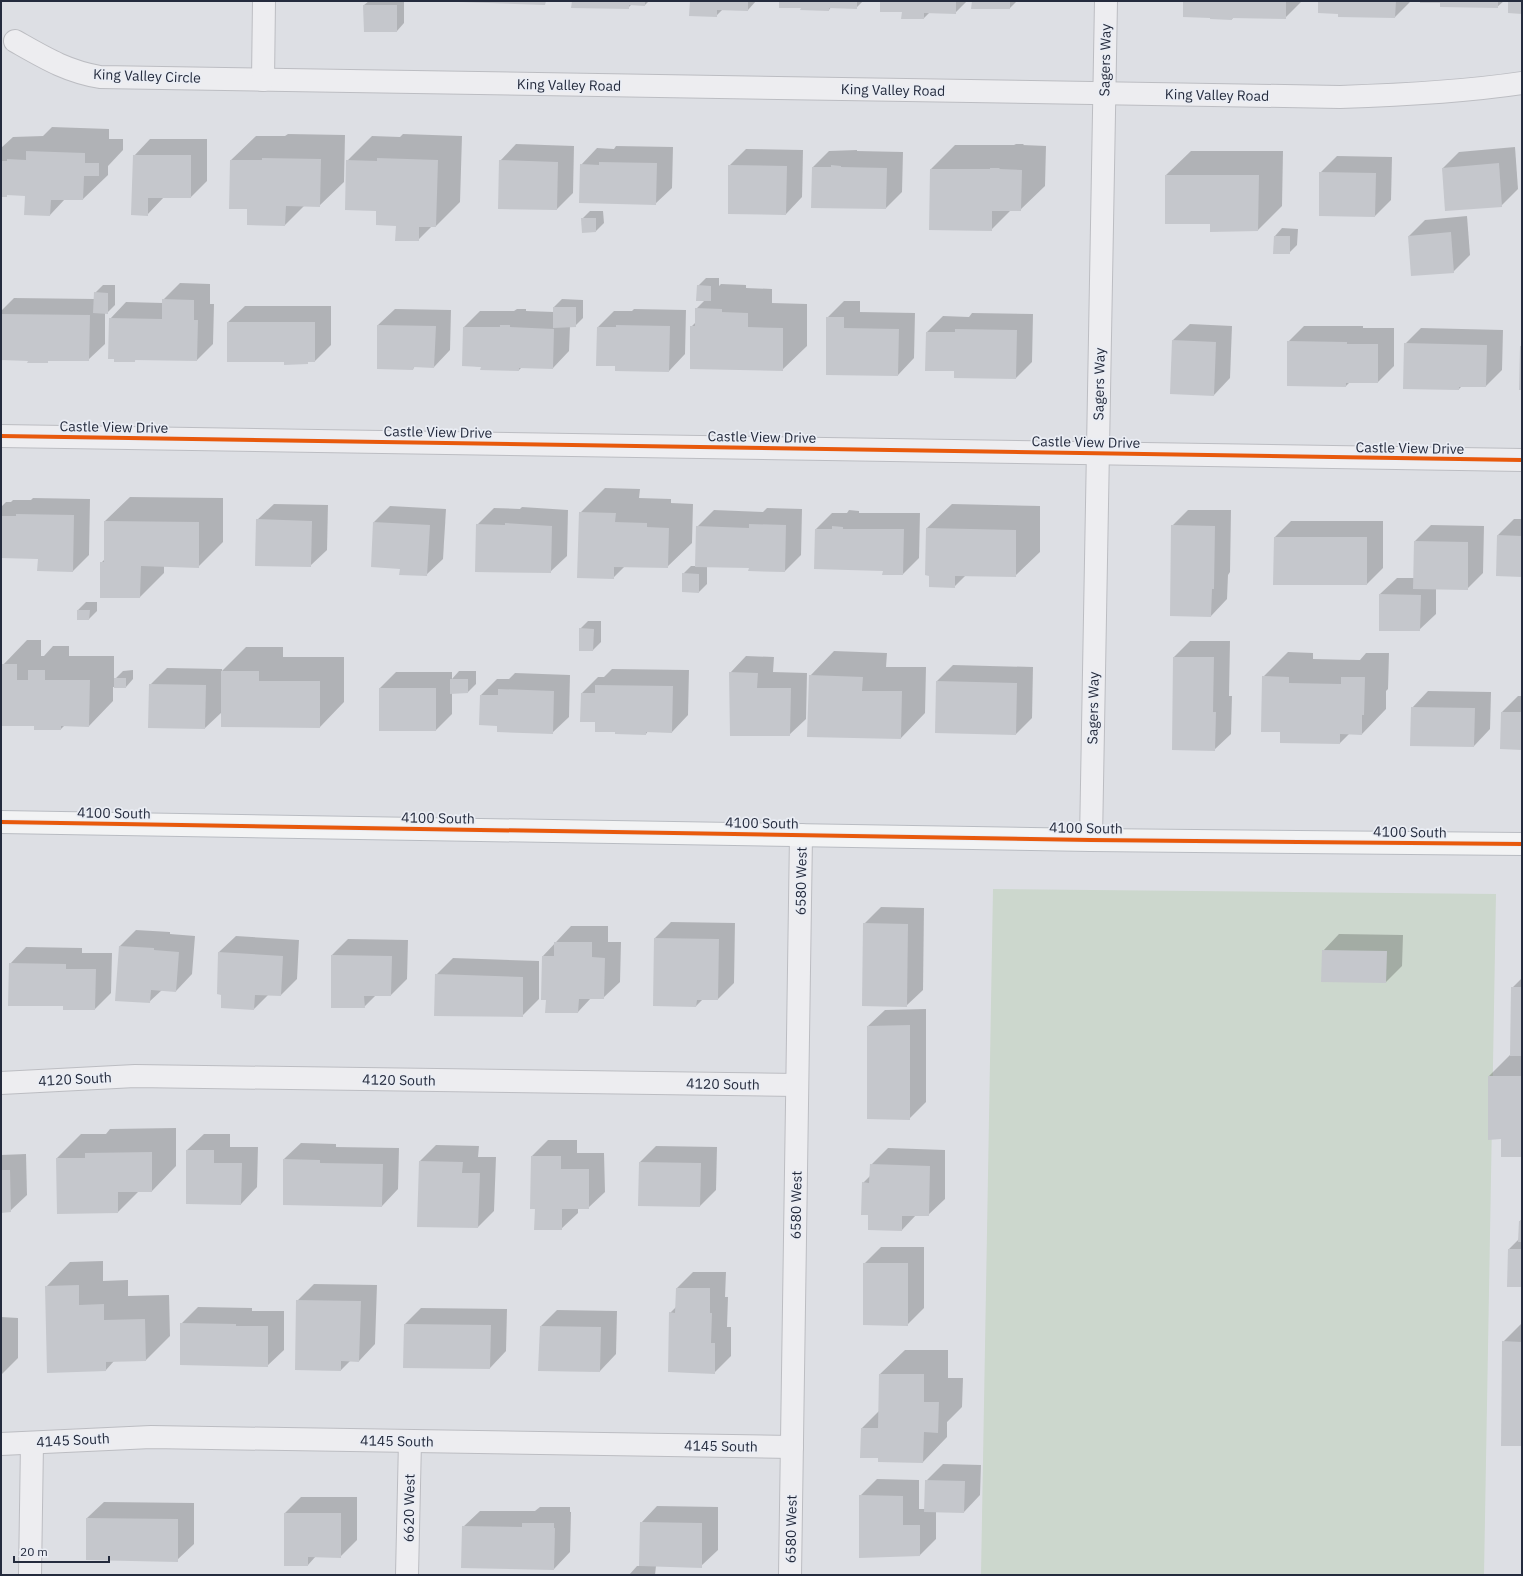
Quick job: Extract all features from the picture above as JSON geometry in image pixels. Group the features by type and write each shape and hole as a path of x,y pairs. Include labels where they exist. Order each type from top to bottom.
{"main road":[{"name":"4100 South","path":"1,822 1091,840 1522,844"}],"street":[{"path":"262,80 264,1"},
{"name":"Sagers Way","path":"1091,840 1106,1"},
{"name":"King Valley Circle","path":"15,41 54,63 84,74 100,77 262,80"},
{"name":"King Valley Road","path":"262,80 1362,96 1467,90 1522,83"},
{"name":"Castle View Drive","path":"1,436 1522,460"},
{"name":"6580 West","path":"790,1575 801,835"},
{"name":"4120 South","path":"1,1083 135,1076 797,1085"},
{"name":"4145 South","path":"1,1444 151,1437 792,1447"},
{"name":"6620 West","path":"407,1575 410,1441"},
{"path":"30,1575 32,1442"}],"shaded area":[{"path":"993,889 1496,894 1484,1575 981,1575"}],"building":[{"path":"459,1 546,1 545,5"},
{"path":"572,1 645,1 645,6 629,5 629,9 571,8"},
{"path":"690,1 748,1 748,11 717,10 717,17 689,16"},
{"path":"779,1 857,1 857,9 829,8 829,11 800,10 801,8 779,8"},
{"path":"880,1 956,1 956,14 924,13 924,19 901,19 902,12 880,12"},
{"path":"972,1 1010,1 1010,9 971,9"},
{"path":"1183,1 1286,1 1286,19 1232,18 1232,20 1183,17"},
{"path":"1318,1 1396,1 1395,18 1338,17 1338,14 1318,13"},
{"path":"1420,1 1498,1 1498,8 1440,7 1440,3 1420,3"},
{"path":"1508,1 1522,1 1522,14 1508,13"},
{"path":"363,5 397,5 397,32 364,32"},
{"path":"26,151 85,153 85,163 99,163 99,176 84,176 83,200 51,200 50,216 24,215 25,196 7,195 7,197 1,197 1,161 7,161 7,159 26,160"},
{"path":"133,155 191,155 191,198 148,198 148,216 131,215"},
{"path":"262,158 321,159 320,207 286,206 285,226 247,225 247,209 229,209 230,160 262,160"},
{"path":"377,158 438,160 436,227 419,227 419,241 395,241 396,226 376,225 376,211 345,210 346,160 377,161"},
{"path":"499,160 558,162 557,210 498,209"},
{"path":"599,162 657,163 656,205 579,203 580,164 599,165"},
{"path":"1499,163 1502,207 1445,211 1442,168"},
{"path":"728,165 787,166 786,215 728,214"},
{"path":"831,165 841,167 887,168 886,209 811,208 812,167 831,167"},
{"path":"990,168 1022,170 1021,211 992,211 992,231 929,230 930,169"},
{"path":"1319,172 1376,173 1375,217 1319,216"},
{"path":"1165,175 1259,175 1258,231 1210,232 1210,224 1165,224"},
{"path":"581,218 596,218 596,232 582,233"},
{"path":"1451,232 1454,273 1411,276 1408,236"},
{"path":"1274,236 1290,236 1290,254 1273,254"},
{"path":"697,285 711,286 711,301 696,301"},
{"path":"94,292 108,293 108,314 93,313"},
{"path":"162,299 194,300 194,320 198,320 197,361 135,360 135,362 114,362 114,359 108,359 109,318 162,319"},
{"path":"553,307 576,307 576,327 553,328"},
{"path":"695,308 722,309 722,312 748,313 748,327 783,328 783,371 690,369 690,326 695,326"},
{"path":"1,314 90,315 89,361 48,361 48,363 27,363 28,361 1,360"},
{"path":"826,317 844,317 844,328 899,329 898,376 826,375"},
{"path":"227,322 315,322 315,362 308,362 308,364 284,365 284,362 227,362"},
{"path":"377,325 436,326 434,368 414,367 413,370 377,369"},
{"path":"500,325 510,325 510,327 554,329 553,369 519,368 519,371 480,370 481,367 462,366 463,327 500,327"},
{"path":"616,325 670,326 669,372 615,371 615,366 596,366 597,327 616,327"},
{"path":"955,329 1017,330 1016,379 954,378 954,371 925,371 926,332 955,332"},
{"path":"1172,340 1216,342 1214,396 1170,394"},
{"path":"1287,341 1378,344 1378,383 1346,383 1346,387 1287,386"},
{"path":"1404,343 1487,345 1486,387 1459,387 1459,390 1403,389"},
{"path":"1520,346 1522,346 1522,390 1519,390"},
{"path":"579,512 616,513 615,522 647,523 647,527 669,528 668,568 614,567 614,579 577,578"},
{"path":"16,514 74,515 73,572 37,571 38,559 1,558 1,516 16,516"},
{"path":"256,519 312,521 311,567 255,566"},
{"path":"104,521 199,522 199,568 141,566 140,598 100,598 100,562 104,562"},
{"path":"373,522 430,525 427,576 399,575 400,569 371,567"},
{"path":"505,523 552,526 551,573 475,572 476,524 505,525"},
{"path":"749,524 786,525 785,572 748,571 749,568 695,567 696,526 749,528"},
{"path":"1171,525 1215,526 1214,589 1212,589 1211,617 1170,616"},
{"path":"832,526 843,527 843,529 904,529 903,575 882,575 883,571 814,569 815,529 832,529"},
{"path":"926,528 1016,530 1016,577 955,576 955,588 929,587 929,576 925,575"},
{"path":"1497,535 1522,536 1522,577 1496,576"},
{"path":"1274,537 1367,537 1367,585 1273,585"},
{"path":"1414,541 1468,542 1468,590 1413,589"},
{"path":"682,573 699,574 699,593 682,592"},
{"path":"1379,594 1421,595 1420,631 1379,631"},
{"path":"77,610 90,610 89,620 77,620"},
{"path":"579,628 594,629 593,651 579,651"},
{"path":"1173,657 1214,657 1213,712 1216,712 1215,751 1172,750"},
{"path":"2,664 17,664 17,680 28,680 28,670 45,670 45,680 90,680 89,727 61,726 61,730 34,730 34,726 1,726"},
{"path":"221,671 259,671 259,681 320,681 320,728 221,727"},
{"path":"729,672 758,673 757,688 791,688 790,736 730,736"},
{"path":"809,675 863,677 862,691 902,691 901,739 807,737"},
{"path":"1262,676 1289,677 1289,683 1341,684 1341,677 1365,677 1362,735 1340,734 1340,744 1280,743 1280,732 1261,732"},
{"path":"114,678 126,678 126,688 114,688"},
{"path":"450,679 468,679 468,693 450,694"},
{"path":"936,681 1017,683 1016,735 935,733"},
{"path":"149,684 206,685 205,729 148,728"},
{"path":"595,685 673,686 672,733 646,732 646,735 595,732 595,722 580,722 581,693 595,693"},
{"path":"379,688 436,688 436,731 379,731"},
{"path":"498,689 554,691 553,734 497,732 497,726 479,725 480,695 498,695"},
{"path":"1411,707 1475,708 1474,747 1410,746"},
{"path":"1501,712 1522,712 1522,750 1500,749"},
{"path":"863,923 908,924 907,1007 862,1006"},
{"path":"654,938 719,939 718,1000 697,1000 696,1007 653,1006"},
{"path":"554,942 592,942 592,957 605,958 604,999 579,999 578,1013 545,1013 546,1000 541,1000 542,956 554,956"},
{"path":"119,946 154,948 154,950 179,952 176,992 151,990 150,1003 115,1001"},
{"path":"1322,950 1387,951 1386,983 1321,982"},
{"path":"218,952 283,956 281,996 255,995 254,1010 221,1008 221,995 217,994"},
{"path":"331,955 392,956 391,996 364,996 365,1008 331,1008"},
{"path":"9,963 66,964 66,969 96,969 95,1010 63,1010 63,1006 8,1006"},
{"path":"435,974 523,977 523,1017 434,1016"},
{"path":"1511,987 1522,987 1522,1056 1510,1056"},
{"path":"910,1025 910,1120 867,1119 867,1026"},
{"path":"1488,1076 1522,1076 1522,1157 1501,1157 1501,1139 1488,1140"},
{"path":"186,1150 214,1150 214,1163 242,1163 241,1205 186,1204"},
{"path":"152,1152 152,1192 118,1192 118,1213 57,1214 56,1158 85,1158 85,1153"},
{"path":"531,1156 561,1156 561,1169 589,1169 589,1209 562,1209 562,1230 534,1230 535,1209 530,1209"},
{"path":"283,1159 320,1160 320,1163 383,1164 382,1207 283,1205"},
{"path":"419,1161 463,1162 462,1173 480,1173 478,1228 417,1227"},
{"path":"639,1162 701,1163 700,1207 638,1206"},
{"path":"870,1164 930,1166 929,1216 902,1216 902,1231 868,1230 868,1215 861,1215 862,1182 869,1183"},
{"path":"1,1170 10,1170 11,1212 1,1213"},
{"path":"1519,1221 1522,1221 1522,1242 1518,1242"},
{"path":"1508,1249 1522,1249 1522,1287 1507,1287"},
{"path":"863,1263 908,1263 908,1326 863,1325"},
{"path":"79,1285 79,1305 104,1304 104,1320 145,1319 146,1361 106,1362 106,1371 47,1373 45,1286"},
{"path":"676,1288 710,1288 710,1313 712,1313 711,1343 715,1343 715,1374 668,1372 669,1312 675,1313"},
{"path":"296,1300 361,1301 359,1362 341,1361 341,1371 295,1370"},
{"path":"180,1323 268,1326 268,1367 180,1365"},
{"path":"404,1324 491,1325 490,1369 403,1368"},
{"path":"540,1326 601,1327 600,1372 538,1371"},
{"path":"1502,1341 1522,1342 1522,1446 1501,1446"},
{"path":"879,1374 924,1374 924,1402 939,1402 938,1433 924,1432 923,1463 878,1462 878,1458 860,1458 861,1428 878,1428"},
{"path":"925,1480 965,1481 964,1513 924,1512"},
{"path":"859,1495 903,1496 903,1525 920,1525 920,1556 859,1558"},
{"path":"284,1513 341,1513 341,1558 308,1557 308,1566 284,1566"},
{"path":"86,1518 178,1519 178,1562 86,1560"},
{"path":"640,1522 702,1523 702,1568 639,1566"},
{"path":"522,1523 554,1523 554,1570 461,1568 462,1526 522,1527"}],"cycle path":[{"path":"1,436 1522,460"},
{"path":"1,822 1091,840 1522,844"}]}
